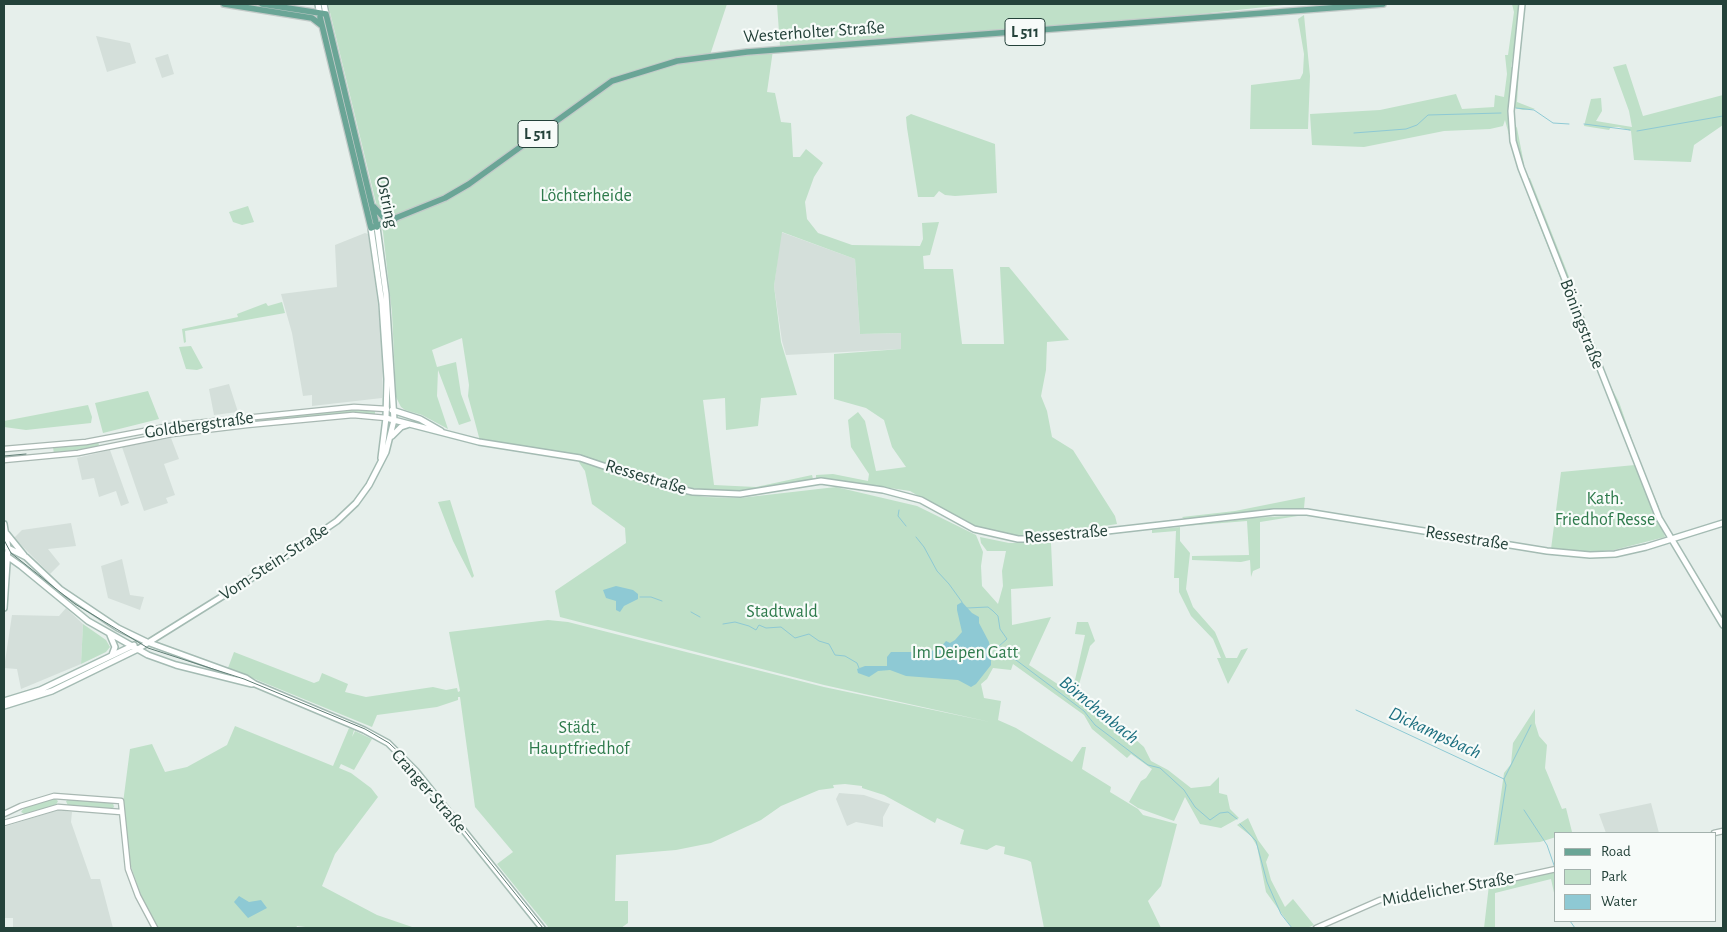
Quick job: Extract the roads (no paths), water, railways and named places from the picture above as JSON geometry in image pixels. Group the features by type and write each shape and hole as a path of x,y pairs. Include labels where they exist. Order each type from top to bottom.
{"main road":[{"path":"224,4 312,18 322,15"},
{"path":"262,4 298,9 322,15"},
{"path":"298,9 309,4"},
{"name":"Ostring","path":"318,4 372,206 382,304 386,418"},
{"name":"Ostring","path":"324,4 322,15 323,27 374,228 386,294 394,411"},
{"name":"Westerholter Straße","path":"374,228 445,198 469,184 612,81 677,61 746,52 1383,4"},
{"name":"Böningstraße","path":"1522,4 1511,111 1514,141 1521,168 1650,496 1671,540 1723,625"},
{"path":"312,18 323,27"},
{"path":"372,206 383,218 397,219"},
{"name":"Goldbergstraße","path":"387,409 394,411"},
{"name":"Ressestraße","path":"394,411 420,419 444,434"},
{"name":"Vom-Stein-Straße","path":"4,706 52,690 138,648 279,561 337,521 356,503 369,485 380,460 386,452 394,420 394,411"},
{"name":"Ressestraße","path":"386,418 479,442 580,458 657,484 693,492 740,494 821,481 883,490 921,500 974,529 1018,539 1044,539 1274,512 1329,514 1573,554 1615,554 1671,540 1723,523"},
{"name":"Vom-Stein-Straße","path":"380,460 386,418"},
{"path":"390,438 401,427 408,425"},
{"path":"4,524 7,534 6,556 8,574 4,608"},
{"path":"7,534 26,557"},
{"name":"Cranger Straße","path":"6,547 26,557 60,589 82,606 118,628 147,642 246,678 255,684"},
{"name":"Cranger Straße","path":"6,556 22,566 88,621 163,661 255,684 364,730 393,747 416,771 542,928"},
{"path":"8,574 14,568 22,566"},
{"path":"108,633 115,647 110,656"},
{"name":"Vom-Stein-Straße","path":"4,701 40,690 132,645 147,642"}],"street":[{"name":"Goldbergstraße","path":"4,449 81,443 185,424 354,407 387,409"},
{"name":"Goldbergstraße","path":"4,464 7,460 78,453 172,434 353,415 386,418"},
{"path":"4,814 21,806 54,796 121,801 128,869 138,896 155,928"},
{"path":"4,823 58,807 121,812"},
{"name":"Middelicher Straße","path":"1316,928 1380,900 1492,883 1554,869"}],"water":[{"path":"616,586 633,590 638,594 638,599 624,606 620,612 616,610 616,601 606,598 603,590"},
{"path":"962,602 972,613 979,617 979,623 989,642 991,665 976,684 971,687 958,680 906,676 890,670 878,671 869,677 858,673 857,669 865,666 887,666 887,657 891,652 929,652 941,647 946,641 950,643 955,640 962,632 957,605"},
{"path":"239,896 249,902 261,900 267,908 248,918 234,902"}],"waterway":[{"path":"1516,108 1534,110 1553,123 1569,124"},
{"path":"1354,133 1406,129 1417,125 1428,115 1501,113"},
{"path":"1637,131 1723,116"},
{"path":"1584,124 1630,130"},
{"path":"899,510 898,516 906,526"},
{"path":"916,537 924,547 937,571 962,602"},
{"path":"640,597 651,597 662,601"},
{"name":"Börnchenbach","path":"967,608 988,607 993,611 998,616 1000,629 1007,639 999,646 1002,654 1016,660 1084,711 1095,725 1148,765 1160,768 1184,790 1195,807 1210,820 1220,813 1228,812 1237,819"},
{"path":"691,612 700,617"},
{"path":"723,624 735,622 756,630 759,625 766,628 781,627 795,638 809,634 819,641 829,644 835,655 845,656 857,663 859,668"},
{"name":"Dickampsbach","path":"1356,710 1504,779"},
{"name":"Dickampsbach","path":"1497,842 1506,785 1504,779 1531,725"},
{"path":"1524,810 1547,845 1554,865"},
{"path":"1240,824 1256,841 1267,882 1281,914 1292,928"},
{"path":"1571,922 1575,928"}],"tram line":[{"path":"4,456 26,454"},
{"path":"4,540 11,553 75,604 148,648 244,679 365,729 389,743 410,763 543,928"},
{"path":"4,546 4,571"}],"park label":[{"name":"Löchterheide","path":"586,196"},
{"name":"Kath. Friedhof Resse","path":"1605,509"},
{"name":"Stadtwald","path":"782,612"},
{"name":"Im Deipen Gatt","path":"965,653"},
{"name":"Städt. Hauptfriedhof","path":"579,738"}]}
